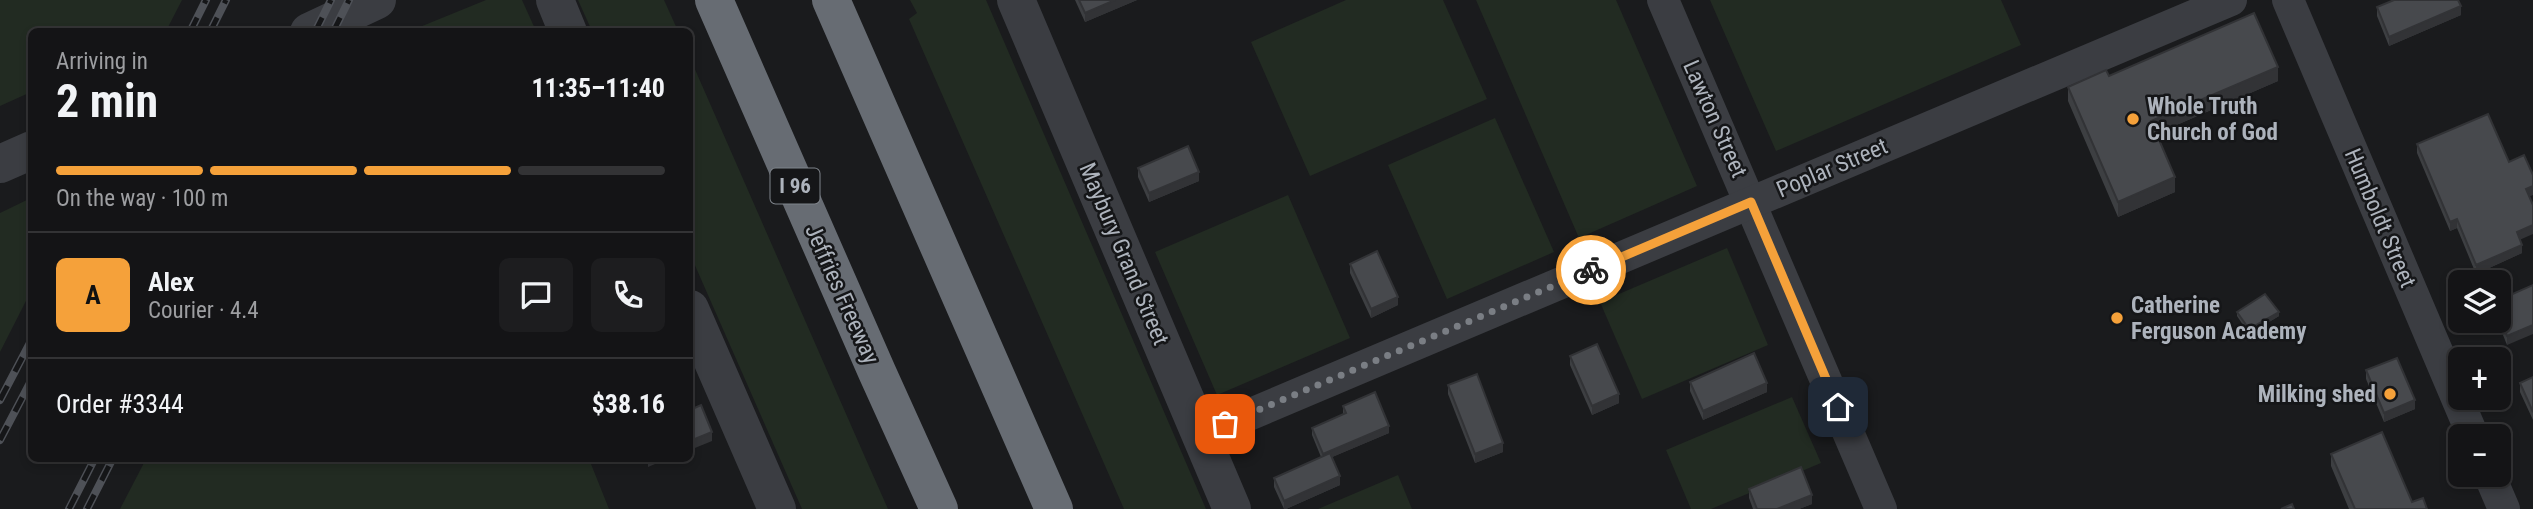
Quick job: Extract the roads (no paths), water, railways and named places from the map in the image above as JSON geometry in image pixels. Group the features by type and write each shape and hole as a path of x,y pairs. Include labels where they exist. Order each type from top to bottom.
{"highway":[{"name":"Jeffries Freeway","path":"714,0 934,499"},
{"path":"831,0 1054,509"}],"street":[{"path":"318,28 377,0"},
{"path":"555,0 566,28"},
{"name":"Maybury Grand Street","path":"1016,0 1232,509"},
{"name":"Lawton Street","path":"1662,0 1881,509"},
{"name":"Poplar Street","path":"1200,435 2231,0"},
{"name":"Humboldt Street","path":"2288,0 2468,424"},
{"path":"0,163 28,152"},
{"path":"693,316 777,509"},
{"path":"2495,487 2504,509"}],"railway":[{"path":"192,28 206,0"},
{"path":"212,28 226,0"},
{"path":"317,28 331,0"},
{"path":"335,28 349,0"},
{"path":"0,400 28,347"},
{"path":"0,440 28,387"},
{"path":"69,509 93,462"},
{"path":"87,509 111,462"}],"place":[{"name":"Whole Truth Church of God","path":"2133,119"},
{"name":"Catherine Ferguson Academy","path":"2117,318"},
{"name":"Milking shed","path":"2390,394"}]}
